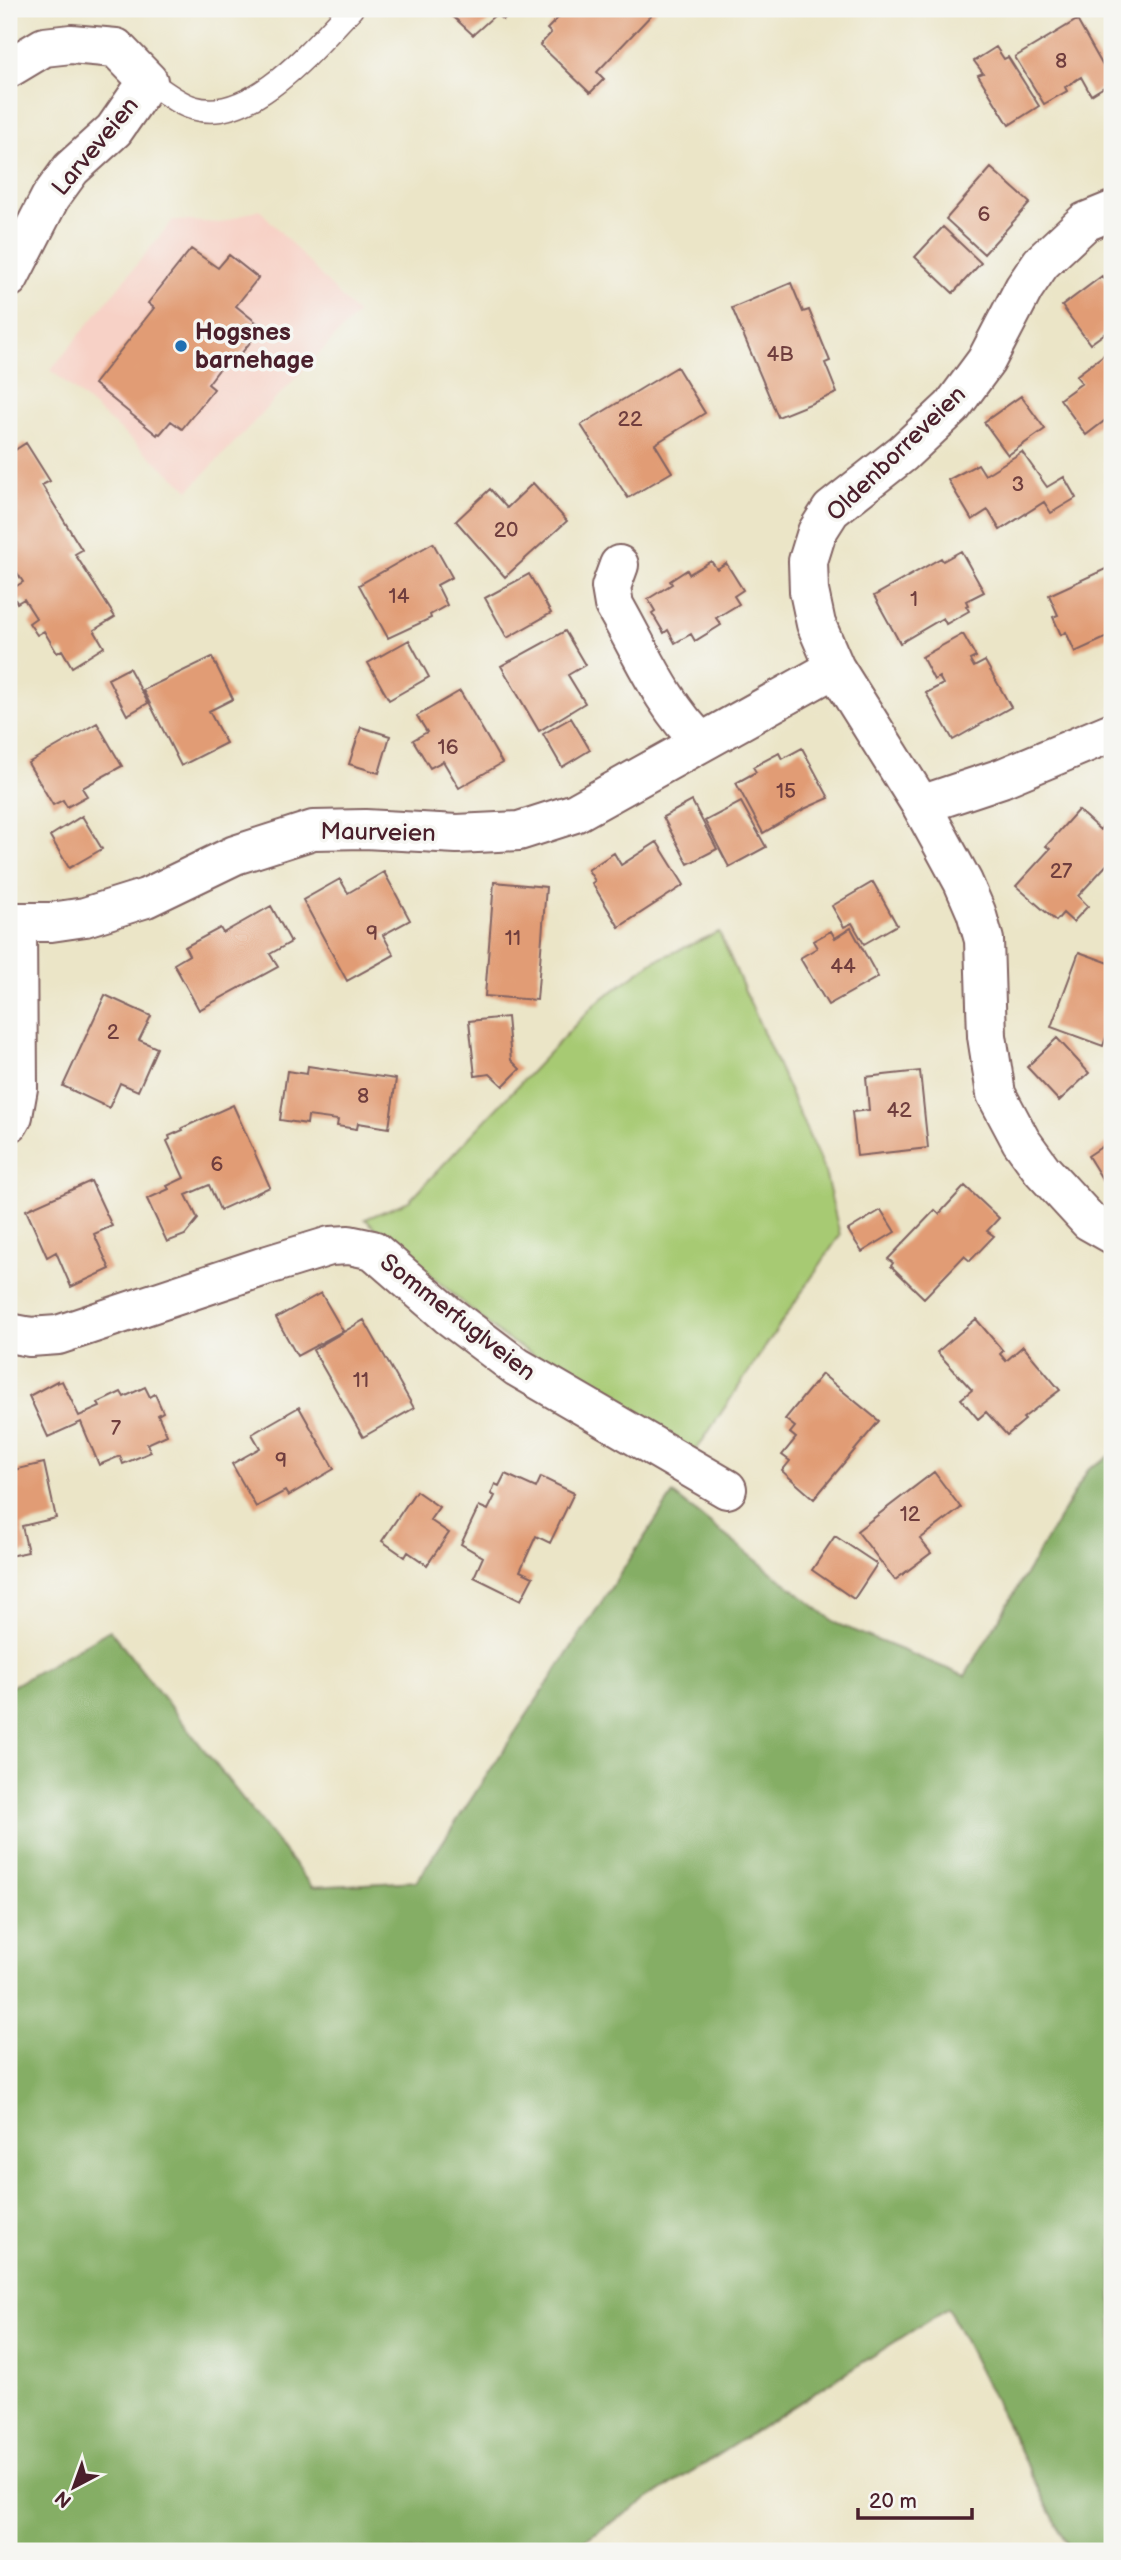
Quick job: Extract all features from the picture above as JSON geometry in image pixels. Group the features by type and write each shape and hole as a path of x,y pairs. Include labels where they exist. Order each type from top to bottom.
{"street":[{"name":"Larveveien","path":"9,68 44,47 71,44 116,48 148,81 114,130 71,169 50,198 9,278"},
{"name":"Oldenborreveien","path":"1112,211 1085,222 1041,263 1024,288 986,361 952,407 902,453 831,510 817,532 808,561 809,591 816,624 835,668 921,804 976,912 984,940 987,1036 996,1094 1021,1141 1042,1170 1089,1221 1112,1234"},
{"path":"620,565 611,587 614,604 670,703 690,732 701,741"},
{"name":"Maurveien","path":"13,922 51,922 85,917 146,898 235,855 313,830 365,829 457,834 519,831 575,813 835,668"},
{"path":"921,804 1002,778 1112,732"},
{"path":"9,1123 19,1088 13,922"},
{"name":"Sommerfuglveien","path":"9,1333 30,1337 58,1335 268,1265 330,1246 349,1245 373,1251 447,1315 517,1367 727,1489"}],"lane":[{"path":"148,81 193,108 213,111 229,108 255,96 290,71 351,9"}],"shaded area":[{"path":"259,209 357,314 189,490 51,370 173,220 220,223"}],"green space":[{"path":"719,932 825,1172 840,1235 695,1452 502,1336 365,1219 409,1201 596,1003 654,961"},
{"path":"1112,1455 1112,2551 1070,2551 948,2308 567,2551 9,2551 9,1688 110,1630 312,1887 417,1881 673,1494 837,1624 965,1676 1089,1468"}],"building":[{"path":"445,9 513,9 503,20 496,14 473,35"},
{"path":"567,9 657,9 597,72 604,79 590,93 540,45 551,33 547,29"},
{"path":"1077,20 1112,82 1091,95 1081,77 1065,87 1067,91 1044,104 1015,57"},
{"path":"996,47 1004,59 1008,57 1039,106 1009,125 978,75 983,73 974,61"},
{"path":"991,168 1030,203 984,254 946,219"},
{"path":"943,227 981,263 953,293 915,257"},
{"path":"191,249 218,268 229,255 258,278 236,306 262,327 230,368 224,363 208,384 214,389 182,429 171,421 157,435 94,384 154,308 148,303"},
{"path":"1102,276 1112,290 1112,328 1090,344 1062,306"},
{"path":"791,283 803,312 809,310 830,361 825,363 837,393 778,417 732,308"},
{"path":"1105,354 1112,361 1112,415 1086,435 1060,399 1082,383 1076,376"},
{"path":"677,367 705,413 655,444 672,472 628,498 581,425"},
{"path":"1021,396 1045,429 1008,455 984,422"},
{"path":"26,443 50,481 42,485 82,550 75,554 115,617 94,630 104,647 72,667 62,650 57,653 44,631 37,635 29,623 36,618 24,599 17,603 10,590 23,582 11,563 9,564 9,454"},
{"path":"1022,452 1047,487 1064,477 1076,498 1051,513 1044,502 1000,530 988,510 972,520 948,480 978,464 985,475"},
{"path":"533,483 567,521 505,577 456,521 490,489 507,508"},
{"path":"433,543 452,577 437,585 447,605 430,615 431,618 388,638 359,585"},
{"path":"961,551 984,592 966,601 969,611 946,624 943,618 900,643 874,596 941,558 943,561"},
{"path":"711,561 717,569 726,563 743,590 734,596 739,604 716,618 721,625 695,641 691,634 675,643 668,630 664,633 652,613 655,611 648,599 672,584 670,581 687,570 689,574"},
{"path":"1112,566 1112,635 1075,652 1066,632 1061,635 1053,617 1058,615 1049,595"},
{"path":"529,574 551,613 507,638 485,598"},
{"path":"565,631 585,665 568,675 585,703 539,731 501,666"},
{"path":"963,634 976,657 970,660 974,667 985,661 1011,707 953,740 926,693 943,684 939,677 934,680 922,657"},
{"path":"409,640 429,677 389,700 368,663"},
{"path":"212,657 233,699 209,711 226,743 181,766 143,690"},
{"path":"129,668 148,703 127,715 108,679"},
{"path":"460,691 502,763 459,788 443,761 430,768 413,740 427,732 417,716"},
{"path":"571,718 590,750 562,767 543,734"},
{"path":"97,723 122,766 82,788 87,796 67,807 63,800 53,805 28,763"},
{"path":"361,727 390,736 379,773 349,764"},
{"path":"802,748 829,798 763,833 736,783 756,772 753,767 779,753 782,759"},
{"path":"692,801 717,849 688,864 663,817"},
{"path":"741,802 766,847 729,867 705,821"},
{"path":"1078,810 1100,830 1104,824 1112,832 1112,859 1078,896 1088,906 1073,922 1063,913 1056,921 1016,886 1050,849 1046,846"},
{"path":"82,816 102,849 69,868 50,836"},
{"path":"657,842 684,885 619,927 592,883 595,881 588,870 614,853 621,865"},
{"path":"384,872 410,920 383,935 394,955 347,981 303,900 340,879 348,893"},
{"path":"494,882 546,887 537,1000 485,996"},
{"path":"873,882 897,925 864,944 852,923 844,927 832,906"},
{"path":"271,906 291,942 270,954 278,967 199,1010 174,964 189,955 185,947 220,928 223,933"},
{"path":"851,928 878,977 828,1005 800,958 817,948 813,941 831,931 835,938"},
{"path":"1079,952 1112,964 1112,1006 1108,1016 1112,1020 1103,1046 1051,1027"},
{"path":"105,995 151,1016 139,1040 157,1048 138,1091 120,1083 109,1108 63,1086"},
{"path":"507,1017 511,1060 520,1069 503,1086 490,1074 475,1076 469,1021"},
{"path":"1057,1038 1089,1073 1059,1101 1027,1067"},
{"path":"308,1066 396,1079 389,1128 358,1123 357,1129 337,1126 338,1120 308,1116 307,1124 280,1120 287,1071 307,1074"},
{"path":"920,1071 928,1148 857,1156 852,1112 869,1110 866,1077"},
{"path":"233,1105 270,1187 220,1210 209,1185 186,1195 198,1219 185,1235 167,1242 147,1199 169,1189 167,1186 184,1178 167,1141 169,1136"},
{"path":"1112,1140 1112,1195 1088,1156"},
{"path":"91,1181 112,1226 94,1234 110,1269 71,1287 56,1252 47,1257 26,1210"},
{"path":"965,1186 999,1218 987,1231 994,1236 970,1261 964,1256 924,1298 891,1266 893,1263 888,1259 935,1210 939,1214"},
{"path":"881,1210 895,1232 862,1252 848,1230"},
{"path":"321,1293 343,1331 297,1356 276,1318"},
{"path":"976,1319 1003,1351 1000,1354 1006,1361 1023,1346 1060,1390 1023,1418 1025,1420 1007,1435 986,1412 978,1419 961,1399 972,1390 937,1352"},
{"path":"364,1320 414,1408 363,1437 313,1350"},
{"path":"822,1374 879,1421 814,1499 782,1471 790,1461 782,1455 796,1438 790,1433 795,1427 785,1419"},
{"path":"62,1381 79,1416 100,1407 98,1403 121,1392 124,1397 145,1387 150,1397 155,1394 163,1412 158,1415 167,1435 147,1444 151,1452 123,1464 120,1456 99,1465 81,1422 48,1437 29,1396"},
{"path":"299,1407 334,1469 288,1496 285,1491 256,1507 232,1464 260,1448 252,1434"},
{"path":"44,1463 56,1518 22,1526 28,1552 9,1556 9,1471"},
{"path":"934,1472 961,1508 920,1539 931,1553 895,1580 857,1531"},
{"path":"505,1474 536,1488 541,1477 574,1493 550,1543 536,1536 520,1571 533,1577 521,1600 474,1577 483,1557 461,1544 479,1506 488,1510 495,1496 491,1494 495,1484 499,1486"},
{"path":"416,1491 439,1507 430,1520 449,1533 427,1565 408,1552 405,1557 382,1541"},
{"path":"835,1536 877,1564 854,1599 812,1570"}],"place":[{"name":"Hogsnes barnehage","path":"181,346"}]}
